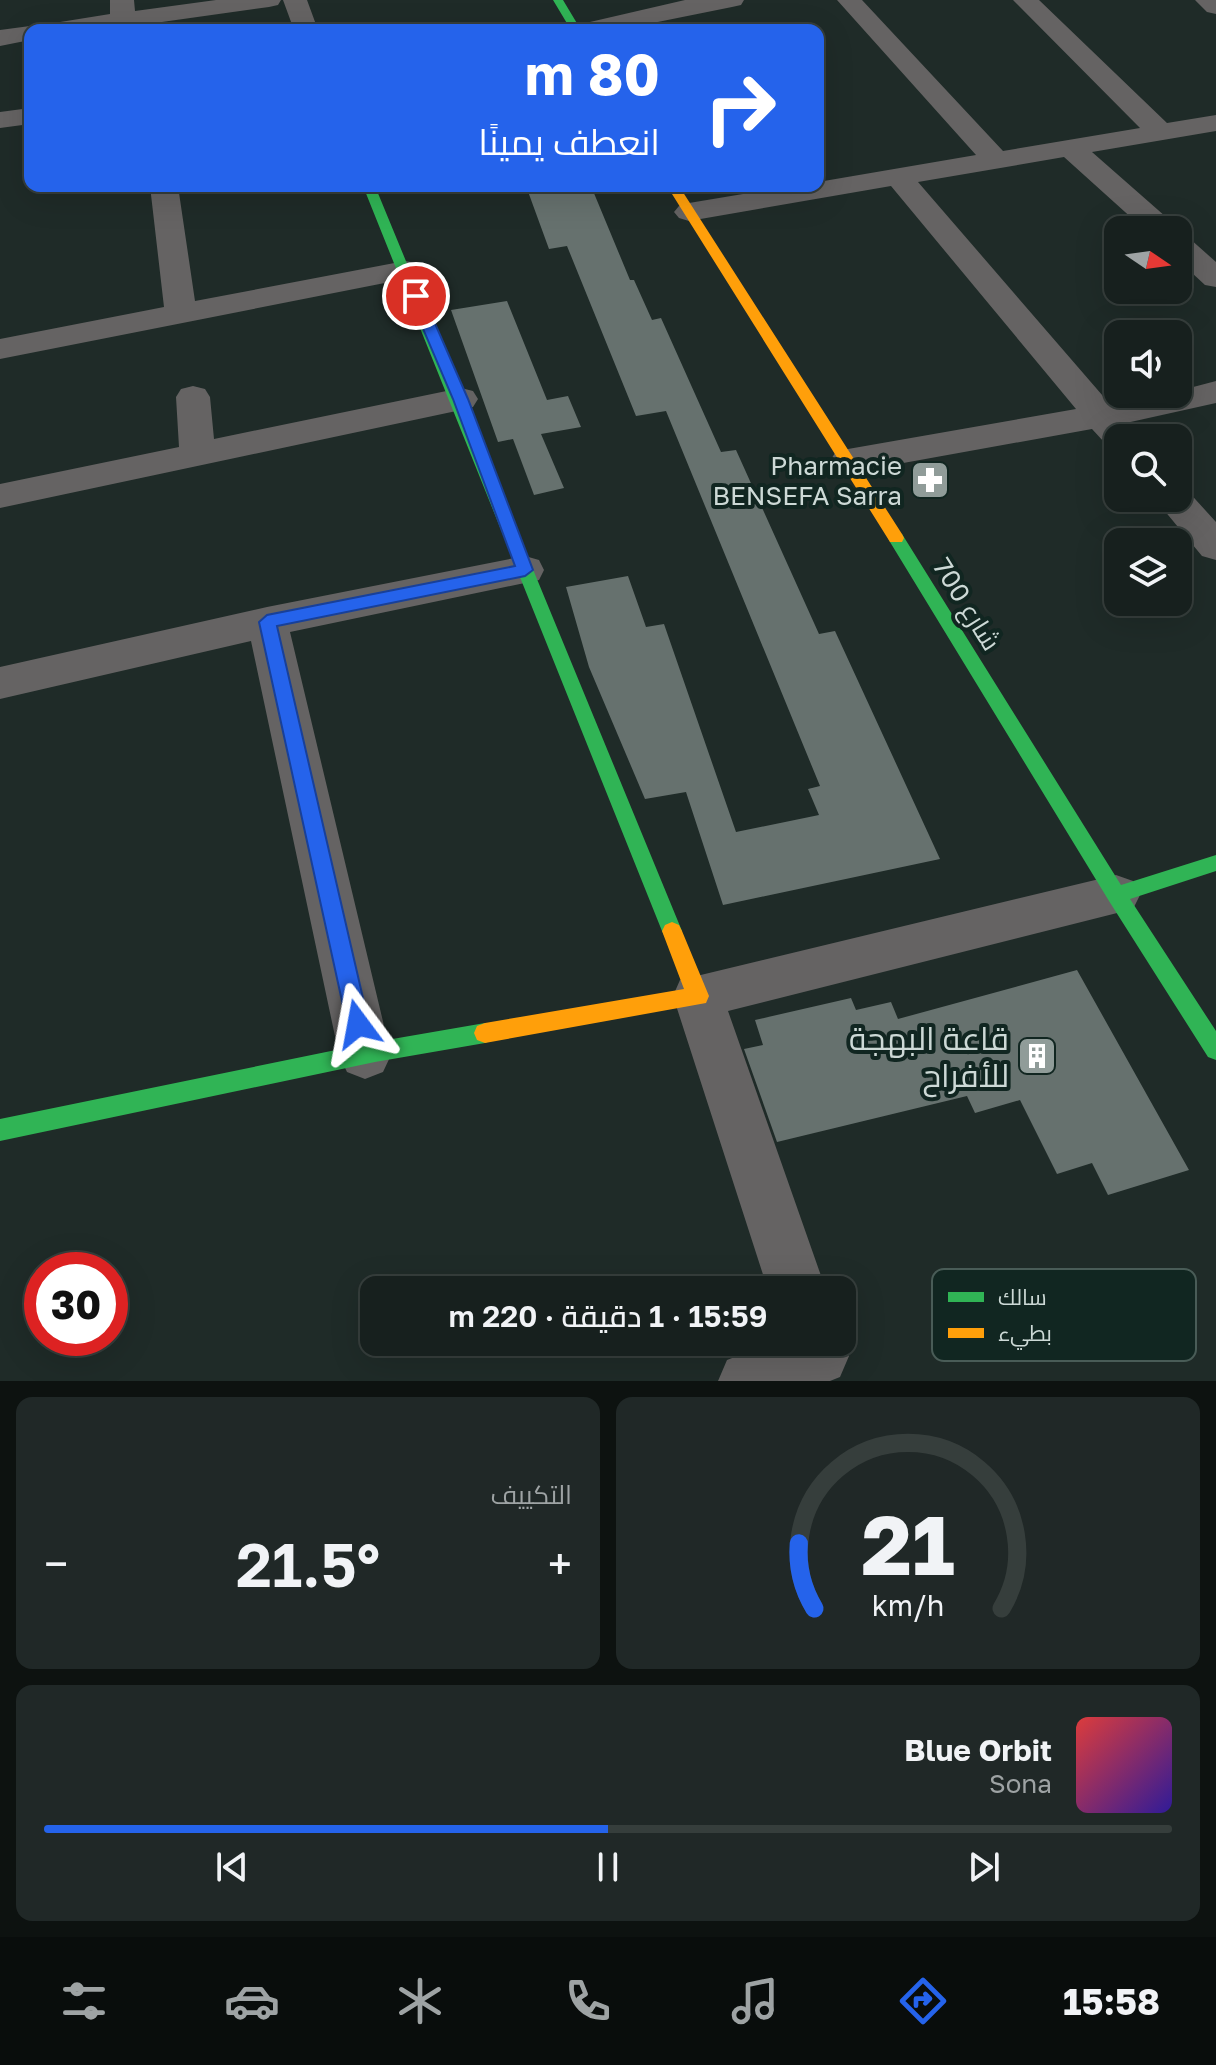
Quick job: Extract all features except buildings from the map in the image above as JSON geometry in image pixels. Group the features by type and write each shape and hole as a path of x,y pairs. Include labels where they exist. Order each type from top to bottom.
{"street":[{"path":"74,24 122,10 269,0"},
{"path":"295,0 304,24"},
{"path":"558,0 572,24"},
{"path":"612,24 732,0"},
{"path":"849,0 996,160"},
{"path":"1025,0 1158,130"},
{"path":"1207,0 1216,7"},
{"path":"680,8 689,24"},
{"path":"0,38 24,34"},
{"path":"0,120 24,117"},
{"path":"824,185 1216,123"},
{"path":"1068,146 1147,216"},
{"path":"897,175 1107,424"},
{"path":"165,192 181,313"},
{"path":"372,192 461,399 525,570 698,996 792,1276"},
{"name":"شارع 700","path":"677,192 1216,1050"},
{"path":"689,212 779,192"},
{"path":"1192,257 1216,278"},
{"path":"0,349 405,270"},
{"path":"1119,424 1216,392"},
{"path":"193,397 197,453"},
{"path":"0,496 461,399"},
{"path":"848,461 1104,428"},
{"path":"1185,512 1216,547"},
{"path":"0,683 267,622 525,570"},
{"path":"267,622 365,1055"},
{"path":"0,1130 365,1055 698,996 1116,895 1216,863"},
{"path":"748,1381 821,1360"}],"traffic: fast":[{"path":"558,0 572,24"},
{"path":"371,192 672,931"},
{"path":"896,538 1116,895 1216,1050"},
{"path":"1116,895 1216,863"},
{"path":"0,1130 375,1052 485,1033"}],"traffic: slow":[{"path":"677,192 896,538"},
{"path":"485,1033 698,996 672,931"}],"place":[{"name":"Pharmacie BENSEFA Sarra","path":"930,480"},
{"name":"قاعة البهجة للأفراح","path":"1037,1056"}],"route":[{"path":"358,1024 267,622 525,570 461,399 416,296"}]}
